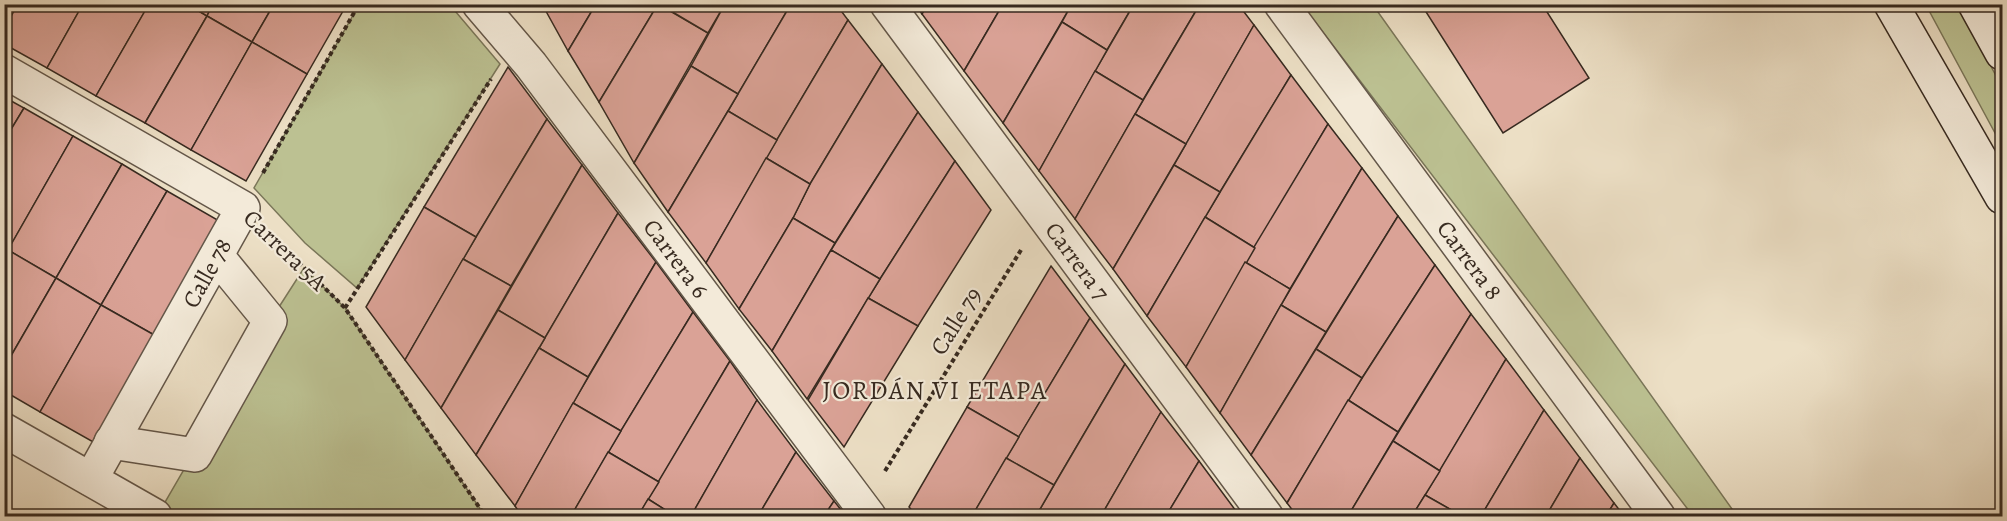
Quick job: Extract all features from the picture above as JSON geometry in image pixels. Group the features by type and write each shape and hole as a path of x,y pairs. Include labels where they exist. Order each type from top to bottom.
{"street":[{"name":"Carrera 6","path":"479,4 515,46 866,512"},
{"name":"Carrera 7","path":"887,4 1266,516"},
{"name":"Carrera 8","path":"1281,4 1658,516"},
{"path":"1891,4 2002,197"},
{"path":"1975,4 2002,53"},
{"name":"Carrera 5A","path":"4,71 243,208"},
{"name":"Calle 78","path":"91,479 243,208"},
{"path":"111,442 195,454 270,321 217,256"},
{"path":"4,430 155,516"}],"path":[{"path":"243,208 359,4"},
{"path":"345,308 500,64 515,46"},
{"name":"Carrera 5A","path":"243,208 345,308 485,516"},
{"name":"Calle 79","path":"866,512 1043,216"}],"green space":[{"path":"359,5 450,5 500,64 357,288 305,243 254,188"},
{"path":"1302,5 1373,5 1737,516 1693,516"},
{"path":"1926,5 1958,5 2002,87 2002,146"},
{"path":"304,268 345,308 485,516 157,516 270,321"}],"building":[{"path":"4,4 18,4 4,29"},
{"path":"18,4 83,4 47,68 4,44 4,29"},
{"path":"83,4 149,4 96,96 47,68"},
{"path":"149,4 187,4 207,16 145,123 96,96"},
{"path":"187,4 213,4 207,16"},
{"path":"213,4 274,4 252,42 207,16"},
{"path":"274,4 347,4 307,74 252,42"},
{"path":"542,4 596,4 568,51"},
{"path":"596,4 658,4 599,102 568,51"},
{"path":"658,4 708,33 634,163 599,102"},
{"path":"659,4 725,4 708,33"},
{"path":"725,4 791,4 738,94 691,66"},
{"path":"791,4 836,4 848,20 777,140 728,111"},
{"path":"915,4 928,4 922,14"},
{"path":"928,4 1003,4 964,71 922,14"},
{"path":"1003,4 1072,4 1003,123 964,71"},
{"path":"1072,4 1134,4 1107,50 1062,22"},
{"path":"1134,4 1200,4 1143,100 1095,71"},
{"path":"1200,4 1238,4 1254,25 1186,144 1135,114"},
{"path":"1421,4 1542,4 1589,78 1503,133"},
{"path":"207,16 252,42 191,150 145,123"},
{"path":"848,20 882,64 810,184 766,158"},
{"path":"1062,22 1107,50 1039,171 1003,123"},
{"path":"1254,25 1291,75 1220,192 1174,165"},
{"path":"252,42 307,74 246,181 191,150"},
{"path":"882,64 918,112 835,243 793,218 810,184"},
{"path":"691,66 738,94 668,212 634,163"},
{"path":"508,67 547,119 476,237 424,207"},
{"path":"1095,71 1143,100 1075,219 1039,171"},
{"path":"1291,75 1328,124 1255,248 1205,217"},
{"path":"4,97 24,108 4,141"},
{"path":"24,108 73,136 8,250 4,248 4,141"},
{"path":"728,111 777,140 706,263 668,212"},
{"path":"918,112 955,161 880,279 831,250"},
{"path":"1135,114 1186,144 1113,269 1075,219"},
{"path":"547,119 582,165 511,286 463,259"},
{"path":"1328,124 1362,168 1290,289 1245,262"},
{"path":"73,136 122,164 56,278 8,250"},
{"path":"766,158 810,184 793,218 739,309 706,263"},
{"path":"955,161 991,210 918,326 868,298"},
{"path":"122,164 167,191 101,305 56,278"},
{"path":"582,165 618,213 545,338 498,310"},
{"path":"1174,165 1220,192 1147,316 1113,269"},
{"path":"1362,168 1398,216 1326,332 1281,305"},
{"path":"167,191 221,222 156,336 101,305"},
{"path":"424,207 476,237 405,360 366,307"},
{"path":"618,213 656,262 588,377 539,348"},
{"path":"1398,216 1435,265 1362,378 1316,349"},
{"path":"1205,217 1255,248 1186,367 1147,316"},
{"path":"793,218 835,243 772,351 739,309"},
{"path":"8,250 56,278 4,368 4,256"},
{"path":"831,250 880,279 807,399 772,351"},
{"path":"463,259 511,286 441,408 405,360"},
{"path":"656,262 693,312 621,431 573,403"},
{"path":"1245,262 1290,289 1220,413 1186,367"},
{"path":"1435,265 1471,314 1398,432 1348,400"},
{"path":"1051,266 1090,318 1019,437 967,407"},
{"path":"56,278 101,305 40,412 4,391 4,368"},
{"path":"868,298 918,326 844,447 808,400"},
{"path":"101,305 156,336 95,443 40,412"},
{"path":"1281,305 1326,332 1251,455 1220,413"},
{"path":"498,310 545,338 476,455 441,408"},
{"path":"693,312 730,361 659,482 608,452"},
{"path":"1471,314 1506,359 1440,471 1393,441"},
{"path":"1090,318 1125,364 1054,485 1006,458"},
{"path":"539,348 588,377 515,506 476,455"},
{"path":"1316,349 1362,378 1287,503 1251,455"},
{"path":"1506,359 1544,410 1481,516 1462,516 1425,495"},
{"path":"730,361 757,400 691,516 675,516 648,499"},
{"path":"1125,364 1161,412 1101,516 1053,516 1040,509"},
{"path":"757,400 796,452 758,516 691,516"},
{"path":"1348,400 1398,432 1348,516 1297,516 1287,503"},
{"path":"573,403 621,431 571,516 522,516 515,506"},
{"path":"967,407 1019,437 972,516 917,516 909,507"},
{"path":"1544,410 1580,458 1546,516 1481,516"},
{"path":"1161,412 1199,461 1166,516 1101,516"},
{"path":"1393,441 1440,471 1412,516 1348,516"},
{"path":"608,452 659,482 638,516 571,516"},
{"path":"796,452 834,501 824,516 758,516"},
{"path":"1006,458 1054,485 1036,516 972,516"},
{"path":"1580,458 1614,503 1606,516 1546,516"},
{"path":"1199,461 1236,511 1233,516 1166,516"},
{"path":"1425,495 1462,516 1412,516"},
{"path":"648,499 675,516 638,516"},
{"path":"834,501 846,516 824,516"},
{"path":"1614,503 1624,516 1606,516"},
{"path":"1040,509 1053,516 1036,516"}],"district":[{"name":"JORDÁN VI ETAPA","path":"935,390"}]}
